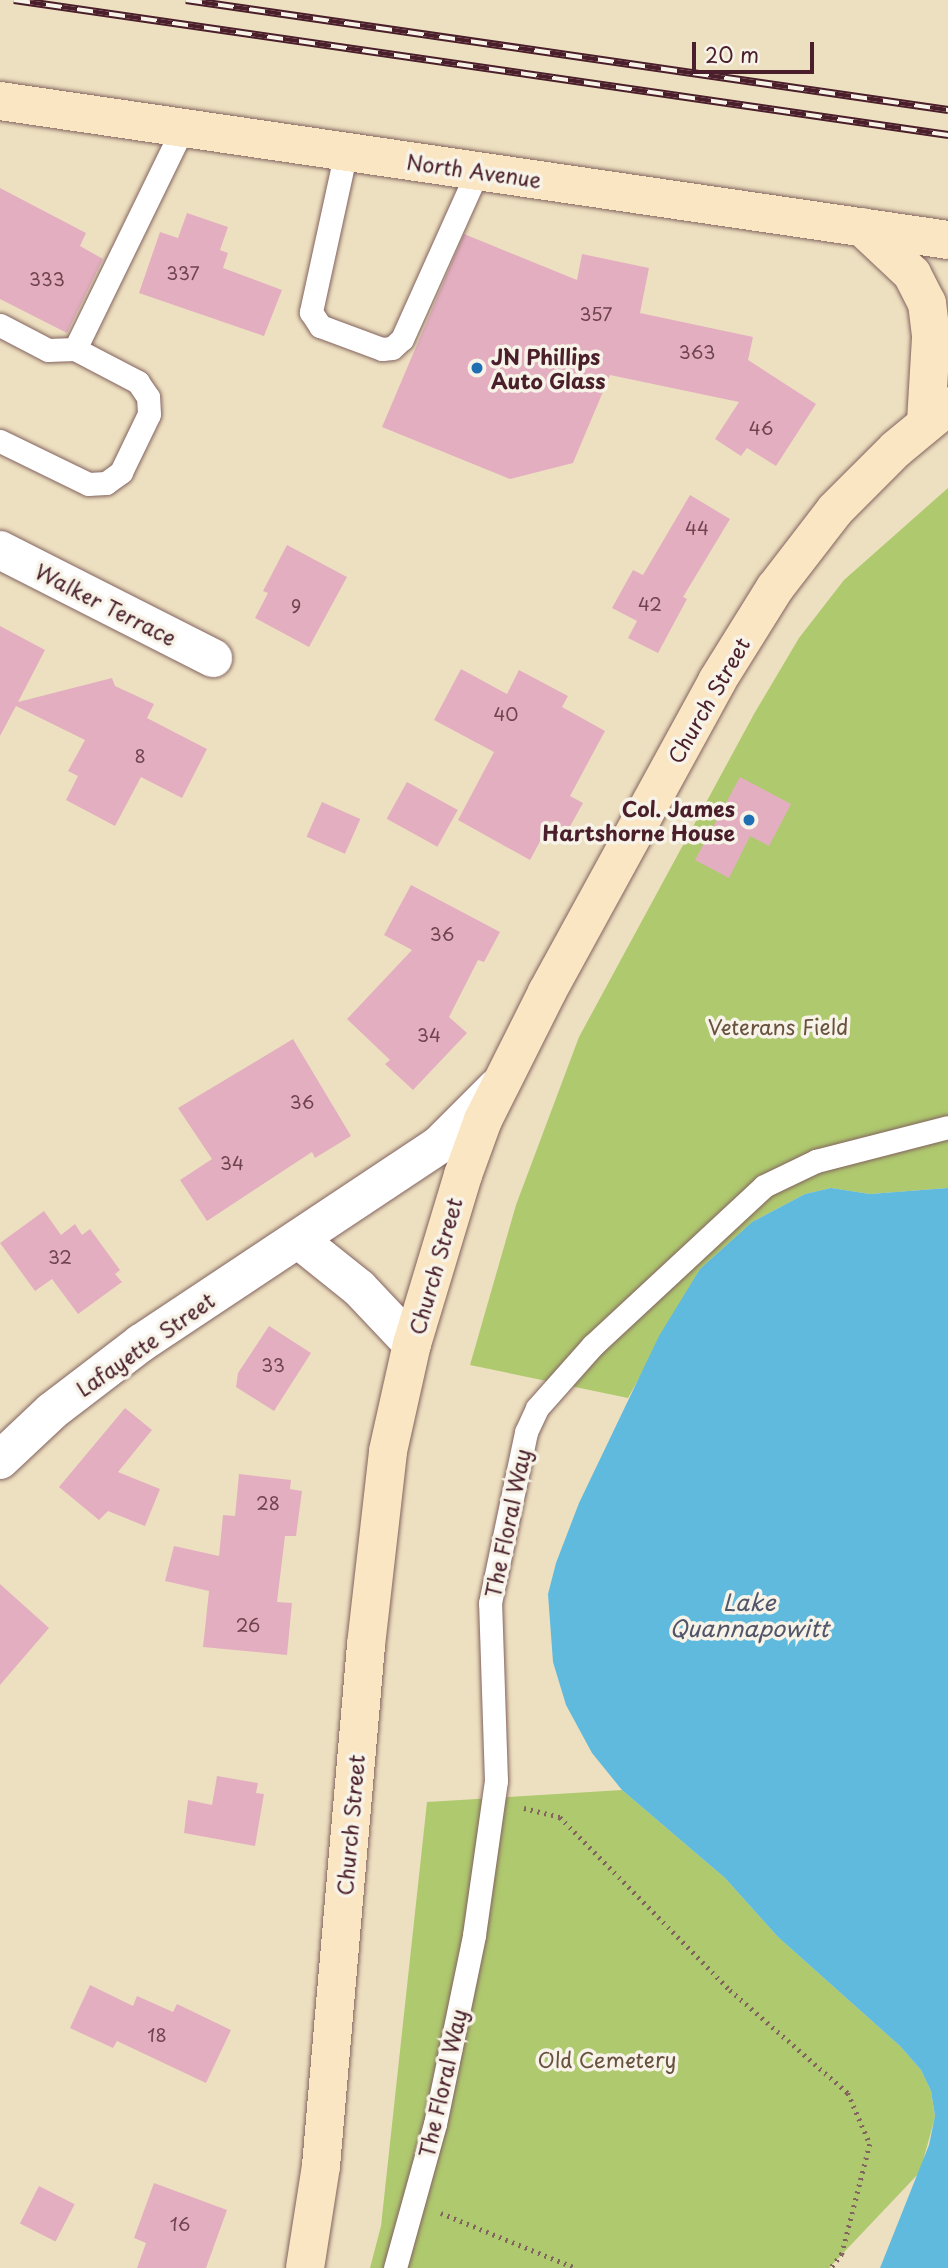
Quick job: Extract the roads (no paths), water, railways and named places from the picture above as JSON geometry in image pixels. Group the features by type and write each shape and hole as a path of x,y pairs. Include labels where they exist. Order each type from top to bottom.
{"main road":[{"name":"North Avenue","path":"0,102 948,240"},
{"path":"862,227 912,274 927,303 937,415"},
{"name":"Church Street","path":"305,2268 321,2166 366,1645 388,1451 412,1343 463,1175 500,1084 654,793 775,588 835,510 937,415"}],"street":[{"name":"Walker Terrace","path":"0,550 213,658"},
{"name":"Lafayette Street","path":"0,1460 112,1364 440,1144 500,1084"},
{"path":"299,1240 359,1288 412,1343"}],"lane":[{"path":"75,349 183,128"},
{"path":"345,151 311,312 320,326 382,349 395,346 402,339 478,170"},
{"path":"0,325 48,350 75,349 138,382 148,397 149,414 121,472 106,483 88,484 0,441"},
{"name":"The Floral Way","path":"395,2268 459,2011 493,1801 496,1712 489,1603 526,1433 537,1408 603,1336 764,1186 816,1161 948,1127"}],"water":[{"name":"Lake Quannapowitt","path":"831,1188 870,1194 948,1188 948,2268 880,2268 929,2145 935,2116 931,2091 921,2070 900,2046 778,1937 725,1878 622,1790 592,1753 566,1705 553,1662 548,1594 556,1563 579,1503 659,1336 700,1269 752,1222 805,1194"}],"railway":[{"path":"14,0 948,135"},
{"path":"186,0 948,110"}],"place":[{"name":"JN Phillips Auto Glass","path":"477,368"},
{"name":"Col. James Hartshorne House","path":"749,820"}],"park label":[{"name":"Veterans Field","path":"778,1026"},
{"name":"Old Cemetery","path":"607,2059"}]}
